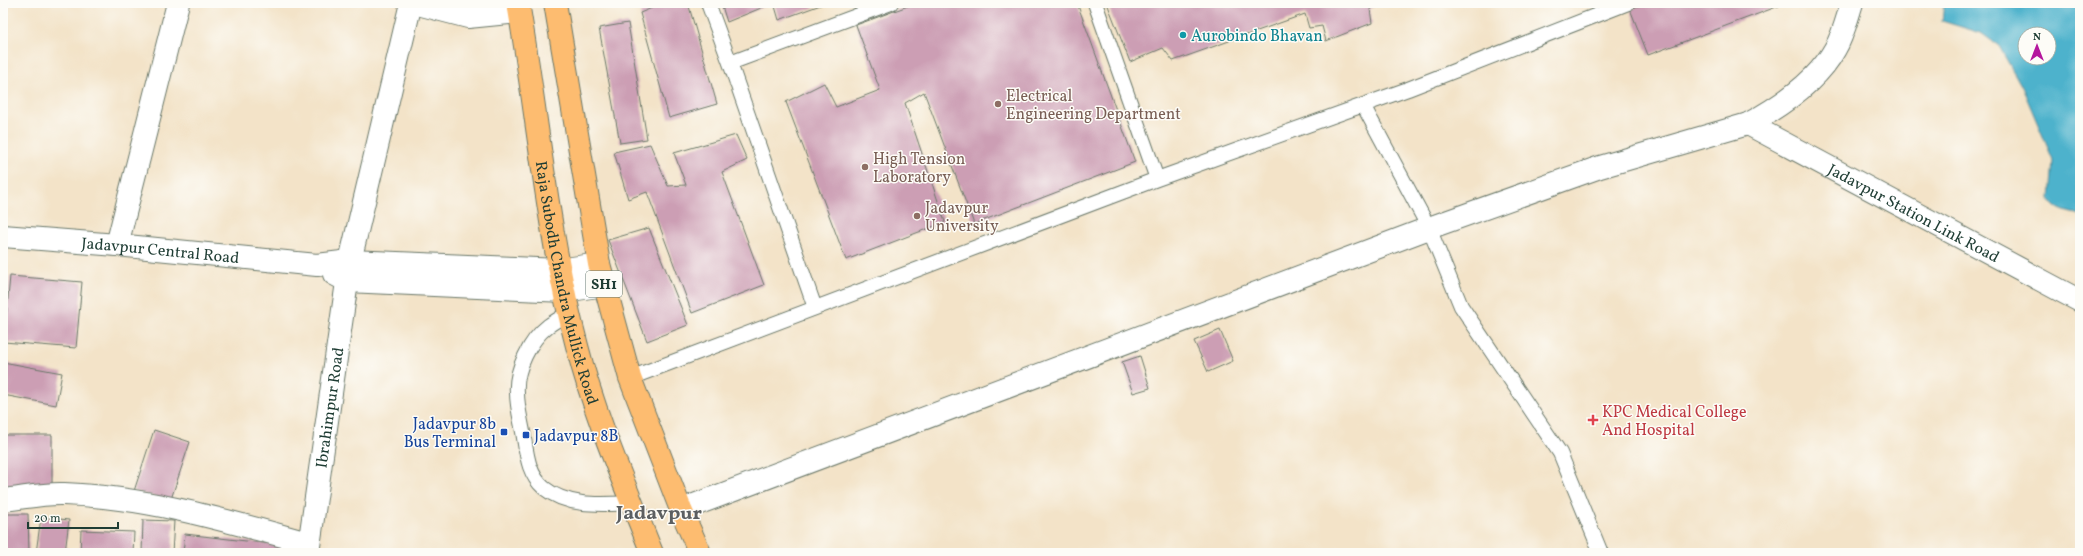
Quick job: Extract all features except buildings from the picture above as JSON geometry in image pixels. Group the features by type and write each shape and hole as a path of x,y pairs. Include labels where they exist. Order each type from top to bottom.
{"main road":[{"name":"Raja Subodh Chandra Mullick Road","path":"555,3 602,274 630,378 681,510 700,553"},
{"name":"Raja Subodh Chandra Mullick Road","path":"518,8 559,270 577,347 601,426 652,553"}],"street":[{"path":"117,245 178,3"},
{"name":"Ibrahimpur Road","path":"308,548 349,271 411,3"},
{"path":"414,3 468,17 518,8"},
{"path":"681,510 1429,228 1600,167 1748,124 1770,112 1818,74 1836,48 1852,3"},
{"name":"Jadavpur Station Link Road","path":"1748,124 2080,301"},
{"name":"Jadavpur Central Road","path":"3,236 117,245 317,265 349,271 564,291 602,274"},
{"name":"Jadavpur Central Road","path":"349,271 559,270 602,274"},
{"path":"3,500 62,494 125,499 203,514 308,548"}],"lane":[{"path":"708,3 815,308"},
{"path":"730,63 891,3"},
{"path":"1095,3 1157,179"},
{"path":"630,378 1157,179 1363,105 1628,3"},
{"path":"1363,105 1429,228 1461,306 1560,454 1601,553"},
{"path":"569,313 547,327 535,340 518,376 516,393 528,463 535,479 559,497 578,503 632,503"}],"water":[{"path":"1944,3 2080,3 2080,215 2059,209 2052,203 2050,199 2053,160 2022,87 1999,46 1981,33 1942,21"}],"place":[{"name":"Aurobindo Bhavan","path":"1183,35"},
{"name":"Electrical Engineering Department","path":"998,104"},
{"name":"High Tension Laboratory","path":"865,167"},
{"name":"Jadavpur University","path":"917,216"},
{"name":"KPC Medical College And Hospital","path":"1593,420"},
{"name":"Jadavpur 8b Bus Terminal","path":"504,432"},
{"name":"Jadavpur 8B","path":"526,435"}],"district":[{"name":"Jadavpur","path":"659,512"}]}
